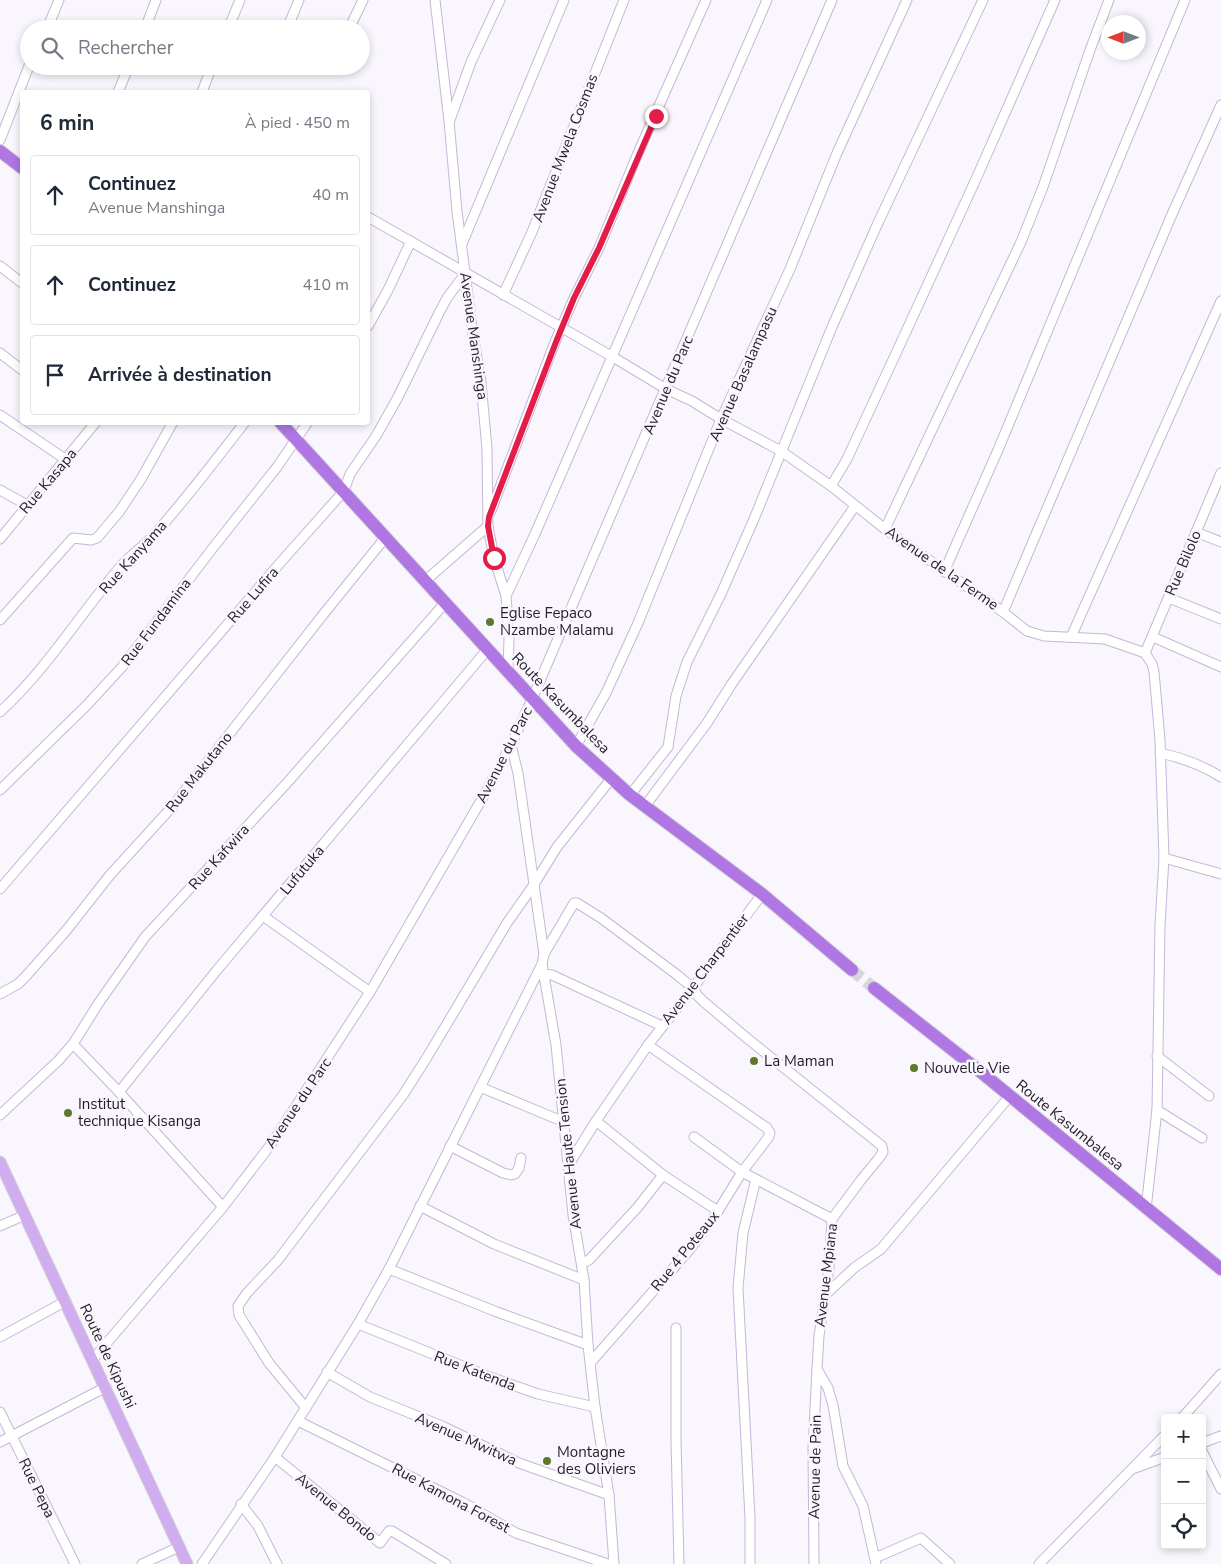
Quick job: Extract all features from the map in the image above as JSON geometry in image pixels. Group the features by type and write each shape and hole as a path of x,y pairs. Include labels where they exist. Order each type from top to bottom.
{"highway":[{"path":"0,151 20,166"},
{"name":"Route Kasumbalesa","path":"283,425 576,746 630,795 762,894 852,970"},
{"name":"Route Kasumbalesa","path":"874,988 1221,1269"}],"main road":[{"name":"Route de Kipushi","path":"0,1162 66,1300 187,1564"}],"street":[{"path":"51,20 60,0"},
{"path":"148,20 156,0"},
{"path":"232,20 240,0"},
{"path":"291,20 299,0"},
{"path":"353,20 363,0"},
{"name":"Avenue Manshinga","path":"435,0 465,274 481,382 487,449 489,521 494,558 506,596 509,639 508,671"},
{"path":"449,121 471,62 500,0"},
{"path":"462,245 564,0"},
{"name":"Avenue Mwela Cosmas","path":"503,296 532,232 624,0"},
{"path":"426,581 489,521 529,409 562,328 599,248 638,153 706,0"},
{"path":"506,596 613,357 767,0"},
{"name":"Avenue du Parc","path":"93,1359 222,1207 272,1143 370,992 483,797 511,745 533,697 832,0"},
{"name":"Avenue Basalampasu","path":"576,746 606,693 634,632 721,419 775,302 837,153 907,0"},
{"path":"630,795 668,747 676,696 687,662 721,594 754,519 829,334 877,225 983,0"},
{"path":"831,486 847,459 900,345 1055,0"},
{"path":"885,529 1024,235 1043,187 1109,0"},
{"path":"944,572 998,450 1185,0"},
{"path":"0,140 25,75"},
{"path":"119,90 125,75"},
{"path":"203,90 209,75"},
{"path":"1003,612 1221,105"},
{"name":"Avenue de la Ferme","path":"370,218 666,389 692,401 721,419 781,450 831,486 885,529 1027,630 1044,636 1105,639 1145,654"},
{"path":"370,322 388,290 411,241"},
{"path":"0,266 20,281"},
{"name":"Rue Lufira","path":"0,889 344,491 350,474 376,436 398,397 438,313 465,274"},
{"path":"1071,637 1221,301"},
{"path":"0,353 20,368"},
{"path":"0,416 65,459"},
{"name":"Rue Kasapa","path":"0,539 93,425"},
{"path":"0,620 73,538 91,540 97,538 119,512 141,479 171,425"},
{"name":"Rue Kanyama","path":"0,712 15,698 55,652 122,565 152,537 173,513 242,425"},
{"path":"297,440 306,425"},
{"name":"Rue Fundamina","path":"0,790 122,668 297,440"},
{"name":"Rue Bilolo","path":"1145,654 1221,473"},
{"path":"0,490 28,505"},
{"path":"645,806 707,723 731,685 855,506"},
{"path":"1196,532 1221,542"},
{"name":"Rue Makutano","path":"0,994 18,984 26,976 65,932 110,876 159,822 385,538"},
{"path":"1169,598 1221,619"},
{"name":"Rue Kafwira","path":"0,1115 38,1082 73,1044 98,1004 145,938 286,784 445,602"},
{"path":"1153,637 1221,667"},
{"name":"Lufutuka","path":"119,1092 217,970 487,650"},
{"path":"1145,654 1152,664 1154,672 1160,753 1164,858 1160,925 1157,1110 1146,1209"},
{"name":"Avenue Haute Tension","path":"511,745 518,773 544,954 542,964 556,1045 573,1215 584,1280 588,1344 609,1495 614,1564"},
{"path":"1160,753 1203,766 1221,777"},
{"path":"306,1408 269,1363 239,1315 238,1306 247,1293 284,1252 403,1094 431,1052 507,923 557,847 611,779"},
{"path":"1164,858 1221,874"},
{"name":"Avenue Charpentier","path":"568,1166 648,1044 693,988 762,894"},
{"name":"Avenue Mpiana","path":"544,954 577,902 693,988 697,995 748,1039 882,1146 883,1152 879,1158 832,1219 829,1268 817,1369"},
{"path":"263,916 370,992"},
{"path":"202,1564 241,1504 275,1457 358,1324 389,1268 542,964"},
{"path":"544,974 560,978 662,1026"},
{"path":"73,1044 119,1092 222,1207"},
{"name":"Rue 4 Poteaux","path":"591,1362 692,1248 770,1133 768,1128 648,1044"},
{"path":"1158,1056 1209,1096"},
{"path":"480,1087 564,1122"},
{"path":"825,1295 854,1268 881,1249 1009,1097"},
{"path":"1157,1110 1202,1138"},
{"path":"596,1121 663,1175 718,1210"},
{"path":"694,1137 742,1172 832,1219"},
{"path":"450,1146 511,1175 516,1174 521,1158"},
{"path":"582,1263 589,1260 637,1208 663,1175"},
{"path":"750,1564 738,1288 743,1233 756,1179"},
{"path":"420,1206 494,1244 584,1280"},
{"path":"0,1226 25,1215"},
{"path":"389,1268 498,1312 588,1344"},
{"path":"0,1337 66,1300"},
{"name":"Rue Katenda","path":"358,1324 498,1380 538,1394 596,1408"},
{"path":"676,1328 679,1564"},
{"path":"817,1369 828,1388 844,1466 863,1506 876,1561 921,1538 950,1564"},
{"name":"Avenue de Pain","path":"814,1564 813,1448 817,1369"},
{"name":"Avenue Mwitwa","path":"327,1372 370,1397 442,1426 519,1463 609,1495"},
{"path":"1186,1414 1221,1374"},
{"path":"0,1442 106,1387"},
{"name":"Rue Pepa","path":"0,1412 75,1564"},
{"name":"Rue Kamona Forest","path":"298,1421 462,1502 516,1533 608,1564"},
{"path":"1206,1442 1221,1436"},
{"path":"1039,1564 1161,1439"},
{"name":"Avenue Bondo","path":"275,1457 380,1543 389,1531 392,1531 446,1564"},
{"path":"1130,1470 1161,1458"},
{"path":"1206,1459 1221,1489"},
{"path":"241,1504 258,1526 277,1564"},
{"path":"142,1564 179,1547"}],"tunnel":[{"path":"852,970 874,988"}],"place":[{"name":"Eglise Fepaco Nzambe Malamu","path":"490,622"},
{"name":"La Maman","path":"754,1061"},
{"name":"Nouvelle Vie","path":"914,1068"},
{"name":"Institut technique Kisanga","path":"68,1113"},
{"name":"Montagne des Oliviers","path":"547,1461"}],"route":[{"path":"494,558 488,526 489,517 518,436 574,298 589,271 638,153 656,116"}]}
